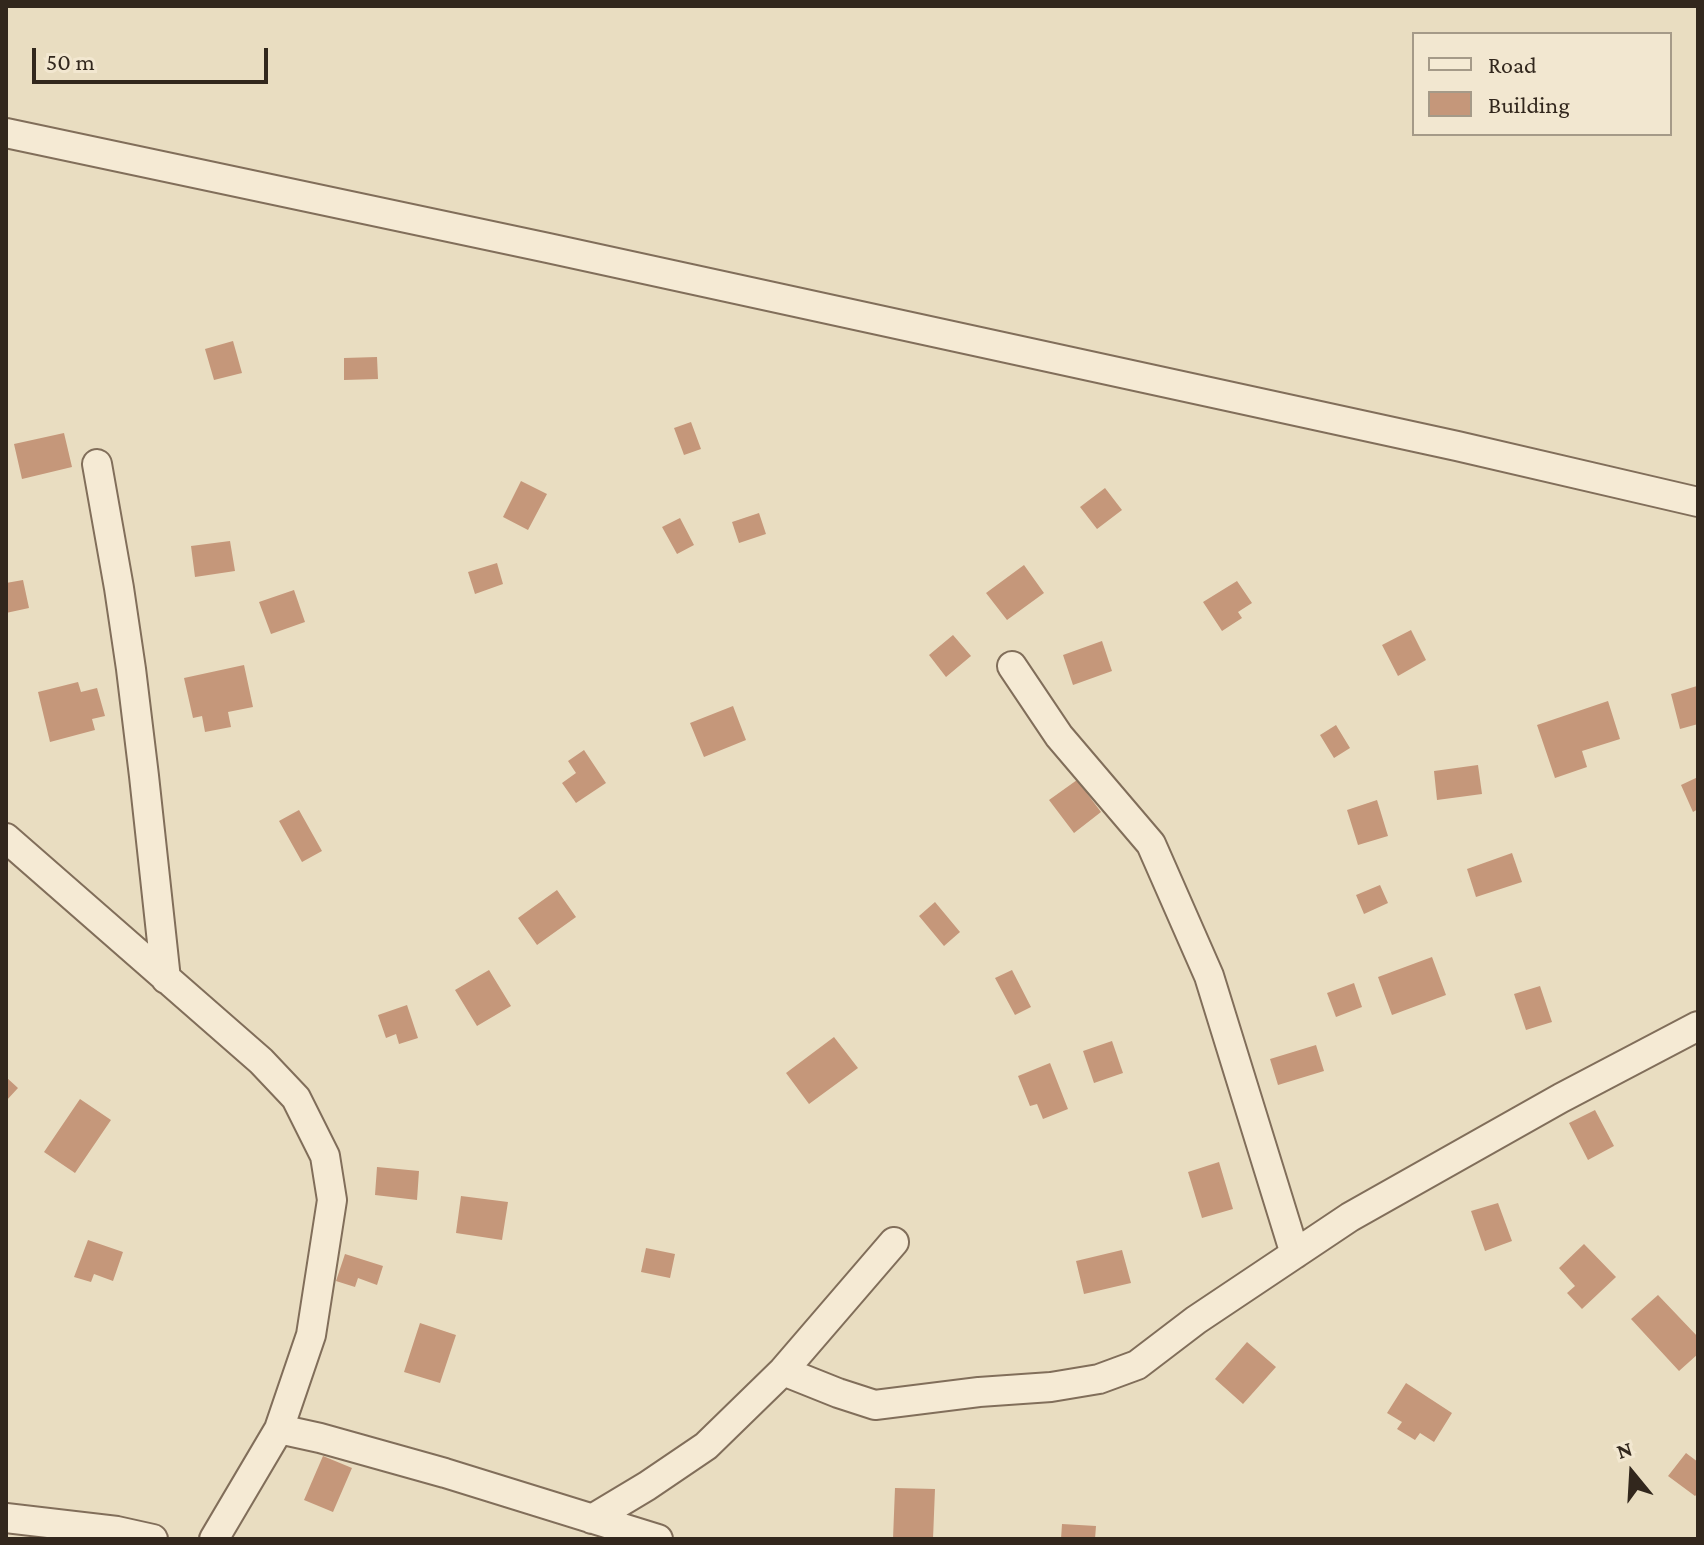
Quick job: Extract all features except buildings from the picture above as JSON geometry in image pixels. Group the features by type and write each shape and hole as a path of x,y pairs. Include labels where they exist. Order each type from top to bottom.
{"street":[{"path":"6,133 1411,436 1698,502"},
{"path":"97,464 129,656 166,979"},
{"path":"1012,666 1059,736 1151,844 1209,976 1295,1254"},
{"path":"6,838 261,1061 296,1098 325,1156 332,1200 311,1335 279,1429 214,1539"},
{"path":"783,1371 875,1405 1051,1387 1099,1379 1137,1365 1196,1320 1363,1209 1561,1098 1698,1026"},
{"path":"592,1519 706,1446 783,1371 894,1242"},
{"path":"279,1429 445,1473 658,1539"},
{"path":"6,1518 117,1531 153,1539"}]}
